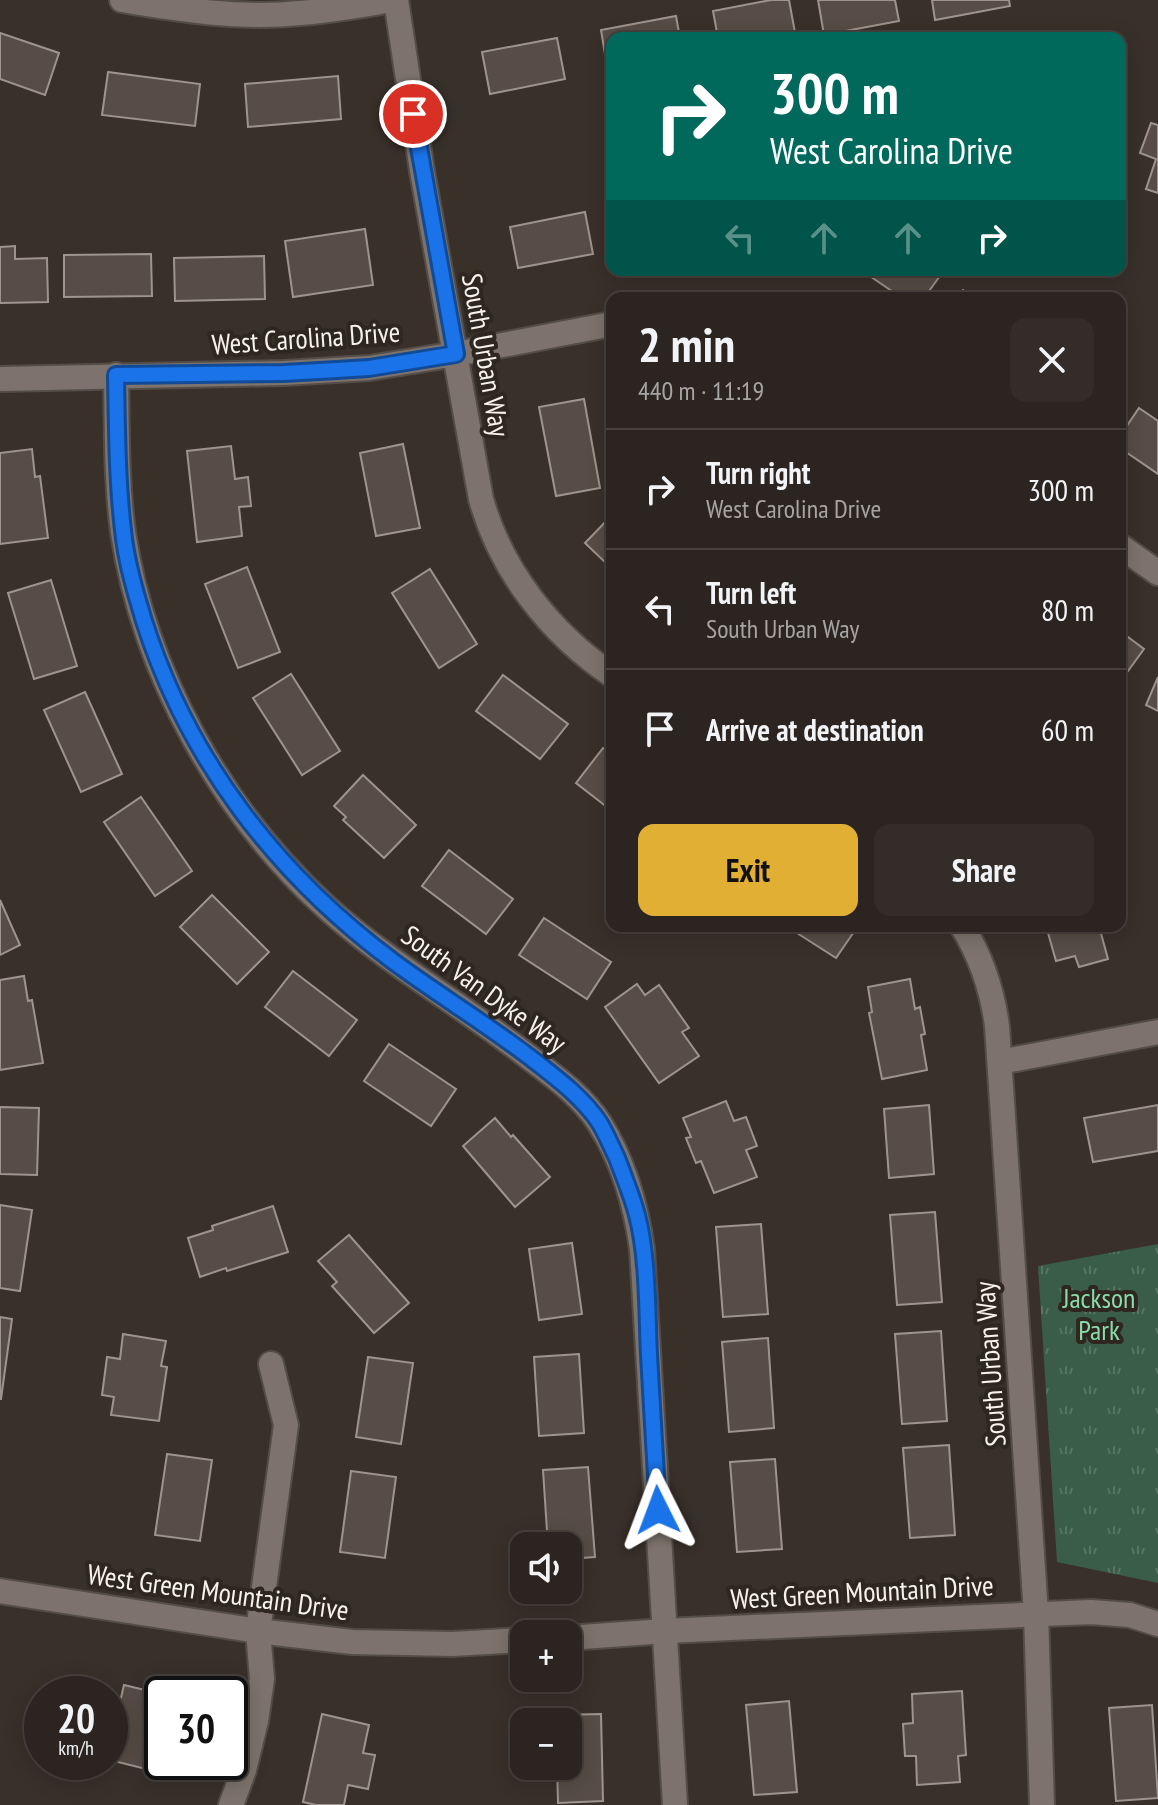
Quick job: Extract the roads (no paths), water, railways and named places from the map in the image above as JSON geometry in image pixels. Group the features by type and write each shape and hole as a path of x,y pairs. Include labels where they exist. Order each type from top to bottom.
{"street":[{"path":"122,0 195,11 257,15 299,13 394,0"},
{"name":"South Urban Way","path":"394,0 481,499 489,525 537,607 559,633 606,671"},
{"name":"West Carolina Drive","path":"0,379 284,373 369,368 606,325"},
{"name":"South Van Dyke Way","path":"116,375 120,493 129,564 151,642 192,736 241,812 271,850 326,907 395,962 508,1040 558,1079 600,1123 625,1177 638,1216 642,1249 675,1805"},
{"path":"1126,550 1158,573"},
{"name":"South Urban Way","path":"966,932 985,970 993,997 1000,1062 1036,1614 1042,1805"},
{"path":"1000,1062 1158,1032"},
{"path":"231,1805 244,1770 256,1721 262,1679 258,1631 286,1425 271,1364"},
{"name":"West Green Mountain Drive","path":"0,1591 258,1631 352,1642 452,1644 510,1641"},
{"name":"West Green Mountain Drive","path":"582,1637 1091,1612 1130,1615 1158,1624"}],"park label":[{"name":"Jackson Park","path":"1099,1314"}]}
